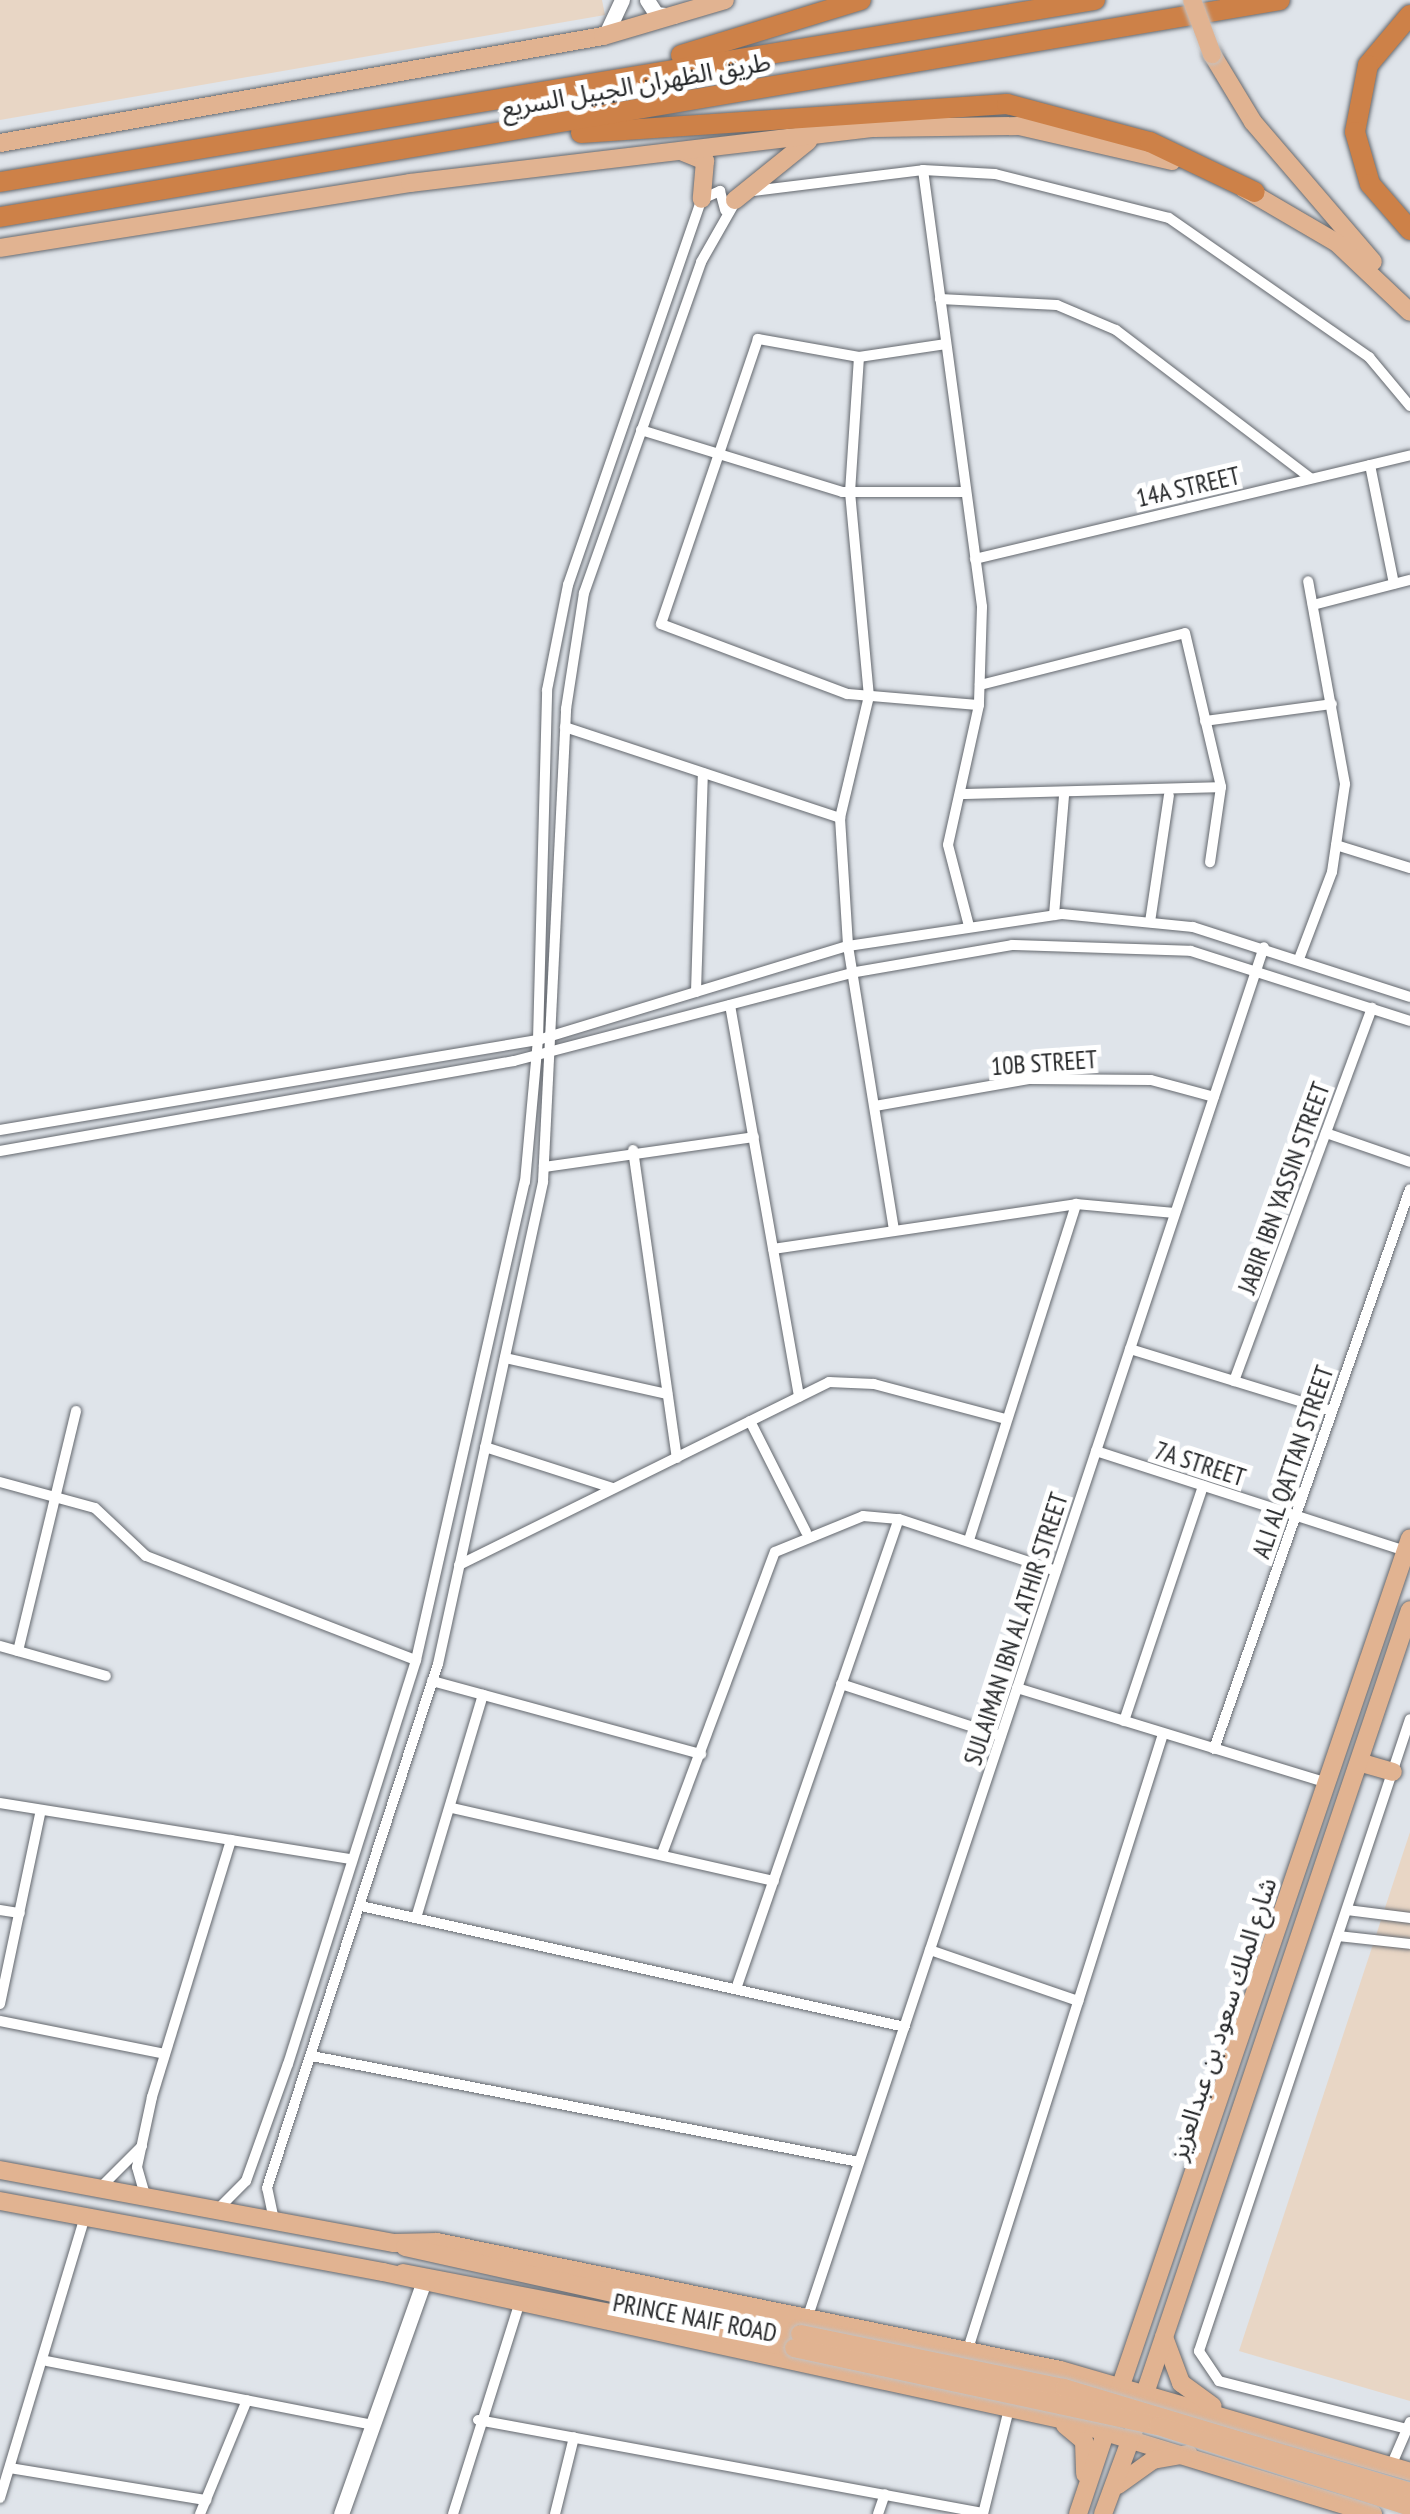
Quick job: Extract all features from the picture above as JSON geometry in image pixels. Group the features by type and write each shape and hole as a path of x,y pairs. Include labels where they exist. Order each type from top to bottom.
{"highway":[{"path":"613,76 861,0"},
{"name":"طريق الظهران الجبيل السريع","path":"0,182 613,76 1095,0"},
{"name":"طريق الظهران الجبيل السريع","path":"0,217 1280,0"},
{"path":"1410,15 1368,65 1355,132 1370,184 1410,230"},
{"path":"444,142 980,102 1100,126 1255,192"}],"main road":[{"path":"0,142 603,36 683,16 725,0"},
{"path":"1192,0 1212,54 1253,122 1410,309"},
{"path":"0,248 410,182 831,133 1019,126 1112,143 1255,192 1337,242 1410,309"},
{"path":"730,207 780,157 831,133"},
{"path":"678,151 705,162 702,199"},
{"name":"شارع الملك سعود بن عبدالعزيز","path":"1080,2506 1160,2292 1409,1544"},
{"name":"شارع الملك سعود بن عبدالعزيز","path":"1102,2514 1362,1764 1410,1610"},
{"path":"1362,1764 1394,1772"},
{"path":"0,2170 220,2207 1103,2398 1410,2492"},
{"name":"PRINCE NAIF ROAD","path":"0,2200 86,2213 383,2272 422,2286 518,2308 1106,2430 1194,2453 1373,2514"},
{"path":"383,2272 800,2335 1158,2426 1410,2506"},
{"path":"1060,2370 1121,2366 1160,2292"},
{"name":"PRINCE NAIF ROAD","path":"800,2335 967,2353 1060,2370 1410,2472"},
{"path":"1164,2335 1181,2383 1244,2423"},
{"path":"1052,2418 1084,2441 1080,2506"},
{"path":"1111,2492 1152,2460 1194,2453"}],"street":[{"path":"603,36 619,21 622,0"},
{"path":"647,0 656,14 683,16"},
{"path":"730,207 923,170 995,174 1169,218 1369,357 1410,406"},
{"path":"923,170 975,559 979,705 948,845 969,926"},
{"path":"220,2207 246,2180 288,2064 416,1660 525,1182 538,1040 546,690 568,585 702,199 725,194 730,207 642,430 584,593 565,727 556,1052 544,1167 432,1681 267,2188 274,2220"},
{"path":"940,299 1057,305 1116,330 1310,478"},
{"path":"946,344 859,357 758,339 664,630 869,696 979,705"},
{"path":"859,357 850,492 869,696 840,818 848,946 856,972 894,1229"},
{"path":"642,430 850,492 965,492"},
{"name":"14A STREET","path":"975,559 1410,455"},
{"path":"1370,465 1394,584"},
{"path":"1300,959 1336,845 1344,784 1308,580"},
{"path":"1313,605 1410,580"},
{"path":"980,685 1185,634 1221,787 1210,862"},
{"path":"1206,721 1332,704"},
{"path":"565,727 840,818"},
{"path":"696,992 703,773"},
{"path":"960,794 1169,796 1221,787"},
{"path":"1054,915 1064,795"},
{"path":"1150,922 1169,796"},
{"path":"1336,845 1410,868"},
{"path":"0,1130 538,1040 848,946 1054,915 1150,922 1264,947 1410,996"},
{"path":"0,1151 556,1052 856,972 1066,942 1192,951 1410,1022"},
{"name":"SULAIMAN IBN AL ATHIR STREET","path":"800,2335 1264,947"},
{"path":"730,1005 799,1397"},
{"name":"JABIR IBN YASSIN STREET","path":"1234,1381 1372,1008"},
{"name":"10B STREET","path":"875,1106 1064,1078 1151,1080 1214,1097"},
{"path":"1326,1133 1410,1162"},
{"path":"544,1167 633,1150 754,1137"},
{"path":"633,1150 677,1458"},
{"name":"ALI AL QATTAN STREET","path":"1214,1749 1410,1189"},
{"path":"773,1249 1076,1204 1175,1213"},
{"path":"969,1540 1076,1204"},
{"path":"1130,1349 1332,1412"},
{"path":"504,1358 668,1394"},
{"path":"459,1565 829,1382 874,1384 1006,1420"},
{"path":"18,1651 58,1498 76,1410"},
{"path":"750,1422 806,1532"},
{"path":"485,1448 614,1488"},
{"name":"7A STREET","path":"1096,1452 1296,1516 1409,1544"},
{"path":"0,1482 58,1498 116,1522 146,1556 416,1660"},
{"path":"1124,1722 1203,1486"},
{"path":"662,1851 702,1754 774,1552 806,1532 863,1516 899,1519 1056,1570"},
{"path":"736,1989 899,1519"},
{"path":"0,1646 106,1676"},
{"path":"432,1681 702,1754"},
{"path":"841,1684 1001,1736"},
{"path":"1017,1688 1329,1784"},
{"path":"416,1918 483,1695"},
{"path":"1391,2466 1409,2425 1218,2381 1200,2351 1410,1720"},
{"path":"967,2353 1164,1734"},
{"path":"0,1803 352,1860"},
{"path":"452,1808 662,1851 774,1880"},
{"path":"0,2004 41,1810"},
{"path":"145,2195 142,2146 165,2054 232,1840"},
{"path":"361,1906 904,2027"},
{"path":"0,1910 20,1913"},
{"path":"1346,1910 1410,1918"},
{"path":"1338,1936 1410,1944"},
{"path":"930,1950 1078,2001"},
{"path":"0,2021 165,2054"},
{"path":"312,2056 859,2162"},
{"path":"288,2064 298,2092"},
{"path":"100,2187 142,2146"},
{"path":"0,2498 46,2361 86,2213"},
{"path":"341,2514 422,2286"},
{"path":"454,2514 478,2420 518,2308"},
{"path":"46,2361 372,2425"},
{"path":"200,2514 247,2400"},
{"path":"478,2420 983,2513 1009,2409"},
{"path":"554,2514 574,2438"},
{"path":"10,2468 206,2500"},
{"path":"878,2514 885,2494"}],"shaded area":[{"path":"0,0 602,0 605,15 0,120"},
{"path":"1410,1832 1410,2401 1239,2351"}]}
